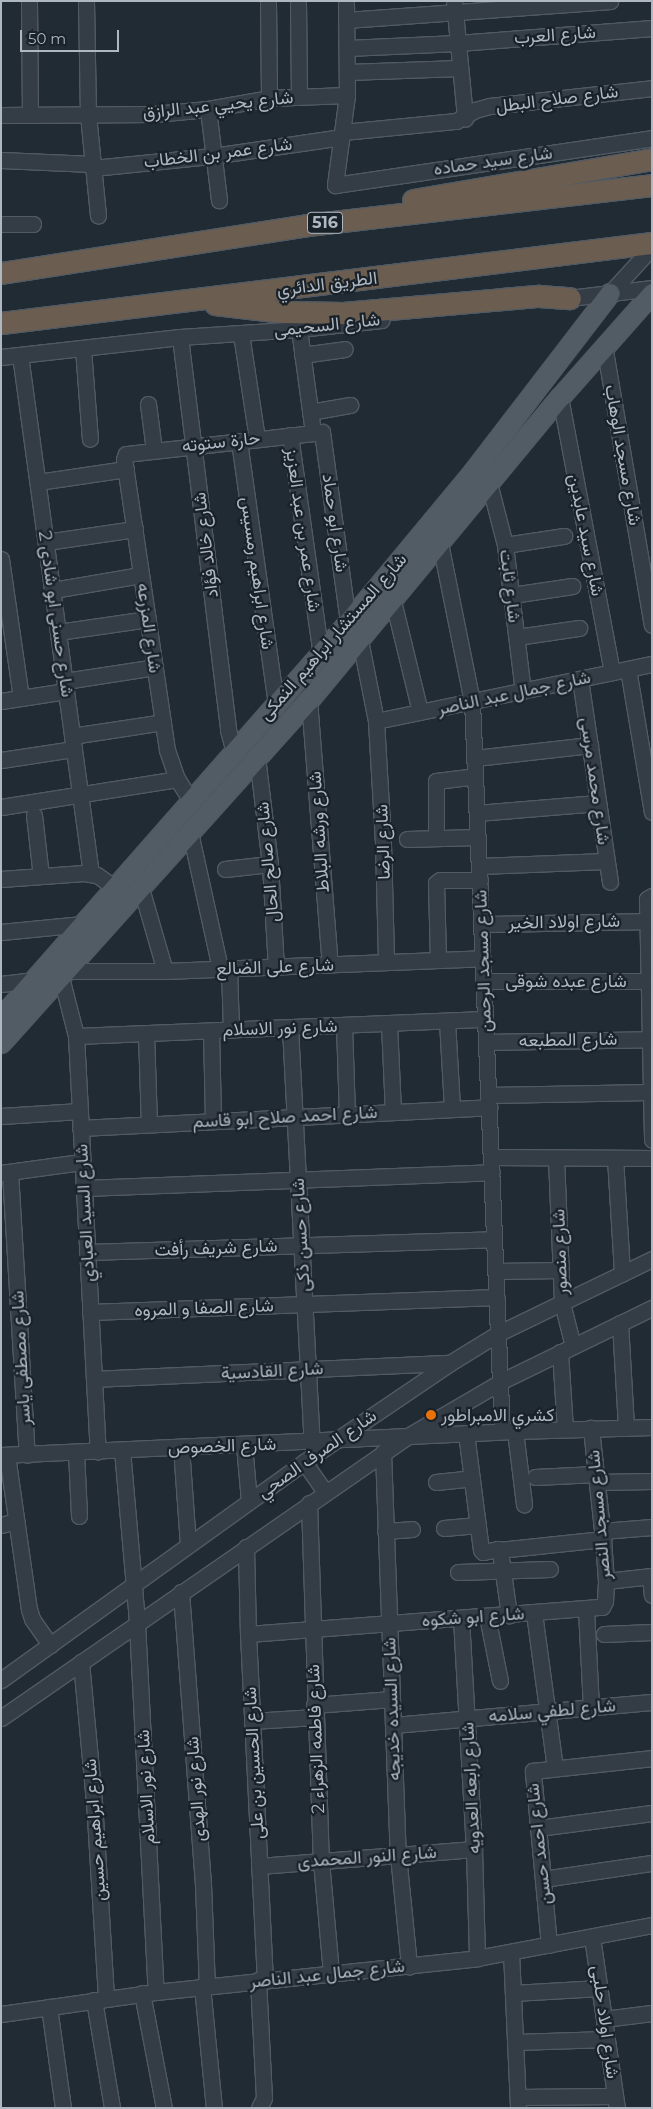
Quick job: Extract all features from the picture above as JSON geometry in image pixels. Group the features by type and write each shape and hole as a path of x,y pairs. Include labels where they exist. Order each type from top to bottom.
{"highway":[{"name":"516","path":"307,225 455,191 651,159"},
{"name":"516","path":"1,272 307,225 651,185"},
{"name":"الطريق الدائري","path":"1,324 190,299 651,244"},
{"path":"190,299 251,310 328,314 374,312 539,296 570,298"}],"main road":[{"name":"شارع المستشار ابراهيم النمكى","path":"1,1017 348,622 474,470 610,293"},
{"name":"شارع المستشار ابراهيم النمكى","path":"1,1043 309,700 393,601 560,397 652,293"},
{"path":"474,470 489,483"}],"street":[{"path":"29,1 30,115"},
{"path":"86,1 88,115 98,216"},
{"path":"268,1 269,98"},
{"path":"298,1 299,96"},
{"path":"342,134 347,95 346,1"},
{"path":"346,20 454,7 610,1"},
{"path":"454,7 465,118"},
{"name":"شارع العرب","path":"347,48 458,43 652,28"},
{"path":"347,72 460,68"},
{"name":"شارع صلاح البطل","path":"342,134 456,121 465,118 475,110 490,106 652,88"},
{"name":"شارع يحيي عبد الرازق","path":"1,115 154,114 269,98 347,95"},
{"path":"208,108 218,200"},
{"name":"شارع عمر بن الخطاب","path":"1,160 93,166 212,156 342,134"},
{"name":"شارع سيد حماده","path":"342,134 335,185 652,138"},
{"path":"1,224 33,224"},
{"name":"شارع المستشار ابراهيم النمكى","path":"610,293 651,244"},
{"name":"شارع السحيمى","path":"1,358 180,338 299,329 652,288"},
{"path":"299,329 313,432"},
{"path":"241,334 257,438"},
{"name":"شارع خالد فؤاد","path":"180,338 228,730 234,752"},
{"name":"شارع مسجد الوهاب","path":"604,345 652,625"},
{"path":"83,349 90,439"},
{"path":"302,355 345,349"},
{"name":"شارع حسنى ابو شادى 2","path":"20,356 91,874"},
{"name":"شارع سيد عابدين","path":"560,397 612,672"},
{"path":"148,404 154,450"},
{"path":"310,412 350,405"},
{"name":"حارة ستوته","path":"129,453 313,432"},
{"name":"شارع ابو حماد","path":"313,432 321,432 323,435 348,622"},
{"name":"شارع عمر بن عبد العزيز","path":"290,435 320,655"},
{"name":"شارع ابراهيم رمسيس","path":"239,441 276,705"},
{"name":"شارع المزرعه","path":"129,453 124,457 167,750 177,778 192,801"},
{"path":"38,482 126,469"},
{"name":"شارع ثابت","path":"489,483 505,545 524,691"},
{"path":"46,542 135,529"},
{"path":"505,545 564,536"},
{"name":"شارع مسجد الرحمن","path":"440,543 472,702 494,1239 502,1381 509,1431 524,1504"},
{"path":"1,559 21,698"},
{"path":"53,590 141,575"},
{"path":"512,595 572,586"},
{"path":"393,601 420,712"},
{"path":"58,632 148,619"},
{"path":"517,637 579,628"},
{"name":"شارع الرضا","path":"360,640 376,722 383,844 386,962"},
{"name":"شارع جمال عبد الناصر","path":"376,722 652,664"},
{"path":"1,701 155,667"},
{"path":"628,669 652,812"},
{"name":"شارع محمد مرسى","path":"580,679 610,882"},
{"name":"شارع ورشه البلاط","path":"309,700 330,964"},
{"path":"1,760 163,722"},
{"path":"475,758 590,745"},
{"name":"شارع صالح الحال","path":"258,757 270,864 276,967"},
{"path":"436,838 436,781 475,776"},
{"path":"1,807 177,778"},
{"path":"477,813 598,804"},
{"path":"34,815 41,876"},
{"path":"190,832 224,969 231,1030"},
{"path":"407,839 478,837"},
{"path":"438,960 436,883 440,880 479,873 606,860"},
{"path":"225,869 270,864"},
{"path":"1,879 91,874 115,888"},
{"path":"141,888 165,971"},
{"path":"652,896 647,899 652,1140"},
{"name":"شارع اولاد الخير","path":"481,924 648,921"},
{"path":"1,932 83,924"},
{"name":"شارع على الضالع","path":"64,974 483,958"},
{"name":"شارع السيد العبادي","path":"64,974 76,1036 81,1162 98,1451"},
{"path":"1,984 33,980"},
{"name":"شارع عبده شوقى","path":"484,981 649,980"},
{"name":"شارع نور الاسلام","path":"76,1036 485,1019"},
{"path":"447,1021 452,1108"},
{"path":"389,1024 393,1112"},
{"path":"344,1025 347,1114"},
{"name":"شارع حسن ذكى","path":"290,1028 312,1442"},
{"path":"210,1031 214,1121"},
{"path":"146,1034 149,1124"},
{"name":"شارع المطبعه","path":"486,1042 650,1039"},
{"name":"شارع احمد صلاح ابو قاسم","path":"80,1128 393,1112 452,1108 489,1101 651,1092"},
{"path":"1,1116 80,1111"},
{"path":"84,1188 298,1180 556,1158 652,1158"},
{"name":"شارع منصور","path":"556,1158 562,1303 567,1349 565,1429"},
{"path":"616,1158 622,1274"},
{"path":"6,1172 81,1162"},
{"name":"شارع مصطفى ياسر","path":"6,1172 27,1454"},
{"name":"شارع شريف رأفت","path":"87,1252 494,1239"},
{"name":"شارع الصرف الصحي","path":"1,1680 335,1440 450,1363 499,1334 652,1259"},
{"path":"496,1271 561,1270"},
{"name":"شارع الصفا و المروه","path":"90,1312 497,1298"},
{"name":"شارع الصرف الصحي","path":"1,1718 408,1436 502,1381 652,1308"},
{"path":"620,1323 626,1428"},
{"name":"شارع القادسية","path":"94,1379 450,1363"},
{"name":"شارع مسجد النصر","path":"591,1428 603,1535 606,1582 605,1602"},
{"name":"شارع الخصوص","path":"4,1455 312,1442 509,1431 652,1428"},
{"path":"466,1433 482,1552 652,1527"},
{"path":"244,1445 249,1501"},
{"path":"181,1447 188,1545"},
{"name":"شارع نور الاسلام","path":"122,1450 137,1623 149,1992 164,2108"},
{"path":"76,1452 79,1516"},
{"name":"شارع السيده خديجه","path":"384,1452 385,1531 398,1855 409,1966"},
{"path":"4,1455 30,1615 50,1644"},
{"path":"304,1462 325,1492"},
{"path":"535,1477 652,1481"},
{"path":"436,1482 472,1478"},
{"name":"شارع فاطمه الزهراء 2","path":"309,1503 314,1711 321,1861 331,1974"},
{"path":"1,1525 16,1521"},
{"path":"444,1528 478,1525"},
{"path":"385,1531 412,1529"},
{"name":"شارع الحسين بن على","path":"246,1547 248,1634 259,1866 261,2103"},
{"path":"499,1550 509,1615"},
{"path":"458,1572 550,1569"},
{"path":"606,1582 651,1577 652,1595"},
{"name":"شارع نور الهدى","path":"181,1592 203,1884 205,1986 214,2108"},
{"name":"شارع ابو شكوه","path":"248,1634 599,1608 605,1602"},
{"path":"586,1609 590,1708"},
{"name":"شارع احمد حسن","path":"534,1613 555,1768 538,1769 532,1774 549,1945"},
{"path":"487,1616 500,1681"},
{"name":"شارع رابعه العدويه","path":"461,1618 474,1849 477,1958"},
{"path":"604,1634 652,1632"},
{"name":"شارع ابراهيم حسين","path":"81,1662 94,1801 100,1999 112,2108"},
{"path":"252,1721 392,1699"},
{"name":"شارع لطفي سلامه","path":"393,1725 652,1702"},
{"path":"555,1768 652,1758"},
{"path":"538,1828 652,1813"},
{"name":"شارع النور المحمدى","path":"259,1866 474,1849"},
{"path":"543,1879 652,1863"},
{"name":"شارع جمال عبد الناصر","path":"1,2014 149,1992 477,1958 652,1926"},
{"name":"شارع اولاد حلبى","path":"592,1937 616,2102"},
{"path":"511,1952 518,2102 616,2102"},
{"path":"513,1993 600,1988"},
{"path":"49,2007 63,2108"},
{"path":"604,2019 652,2013"},
{"path":"515,2042 607,2040"}],"place":[{"name":"كشري الامبراطور","path":"431,1415"}]}
